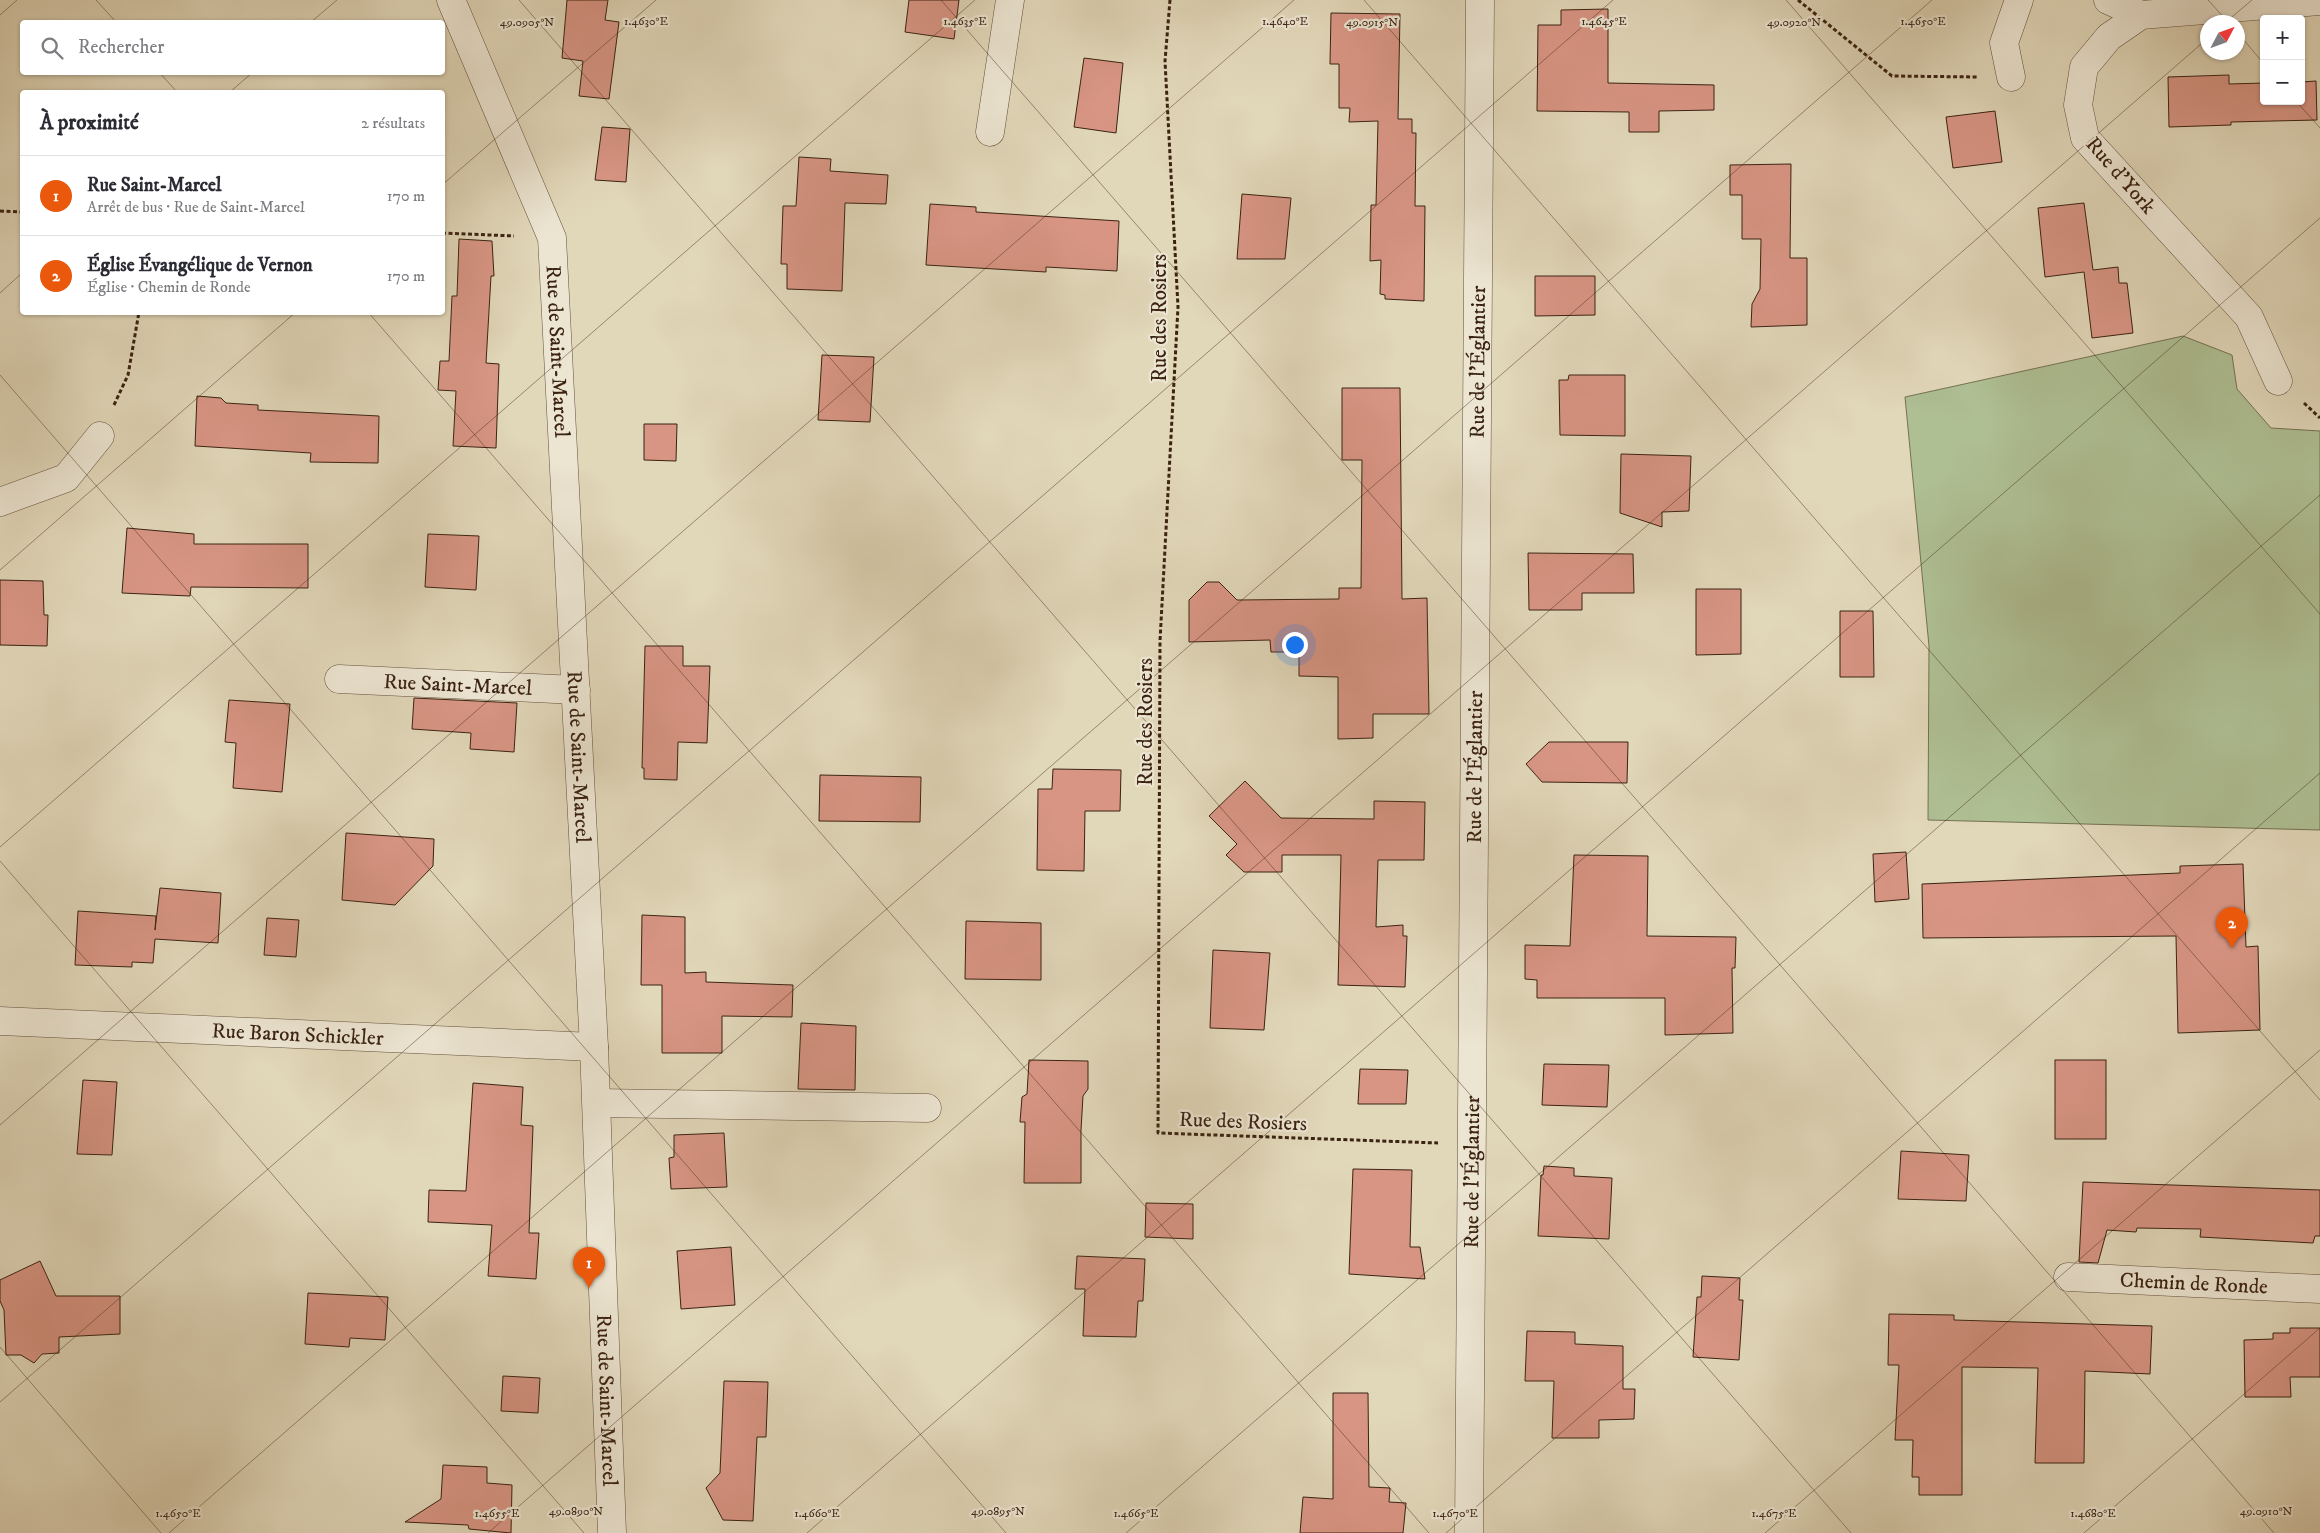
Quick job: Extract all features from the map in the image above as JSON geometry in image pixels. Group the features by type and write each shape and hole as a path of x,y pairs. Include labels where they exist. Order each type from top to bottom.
{"street":[{"name":"Rue de Saint-Marcel","path":"452,0 552,238 597,1103 612,1533"},
{"path":"990,132 1010,0"},
{"name":"Rue de l'Églantier","path":"1469,1533 1480,0"},
{"path":"2011,77 2004,43 2019,0"},
{"path":"2108,0 2141,15 2320,1"},
{"name":"Rue d'York","path":"2141,15 2109,37 2084,67 2078,106 2085,138 2248,317 2278,381"},
{"path":"0,502 66,478 100,436"},
{"name":"Rue Saint-Marcel","path":"339,680 576,690"},
{"name":"Rue Baron Schickler","path":"0,1021 594,1046"},
{"path":"597,1103 927,1108"},
{"name":"Chemin de Ronde","path":"2068,1277 2320,1289"}],"path":[{"name":"Rue des Rosiers","path":"1170,0 1165,61 1178,307 1160,642 1158,1133 1471,1144"},
{"path":"1798,0 1892,76 2011,77"},
{"path":"0,211 20,212"},
{"path":"445,233 552,238"},
{"path":"100,436 128,375 138,315"}],"green space":[{"path":"2183,336 2232,355 2237,389 2271,428 2320,431 2320,830 1928,820 1929,646 1905,397"}],"building":[{"path":"567,0 608,0 605,20 619,22 609,99 579,96 583,61 562,58"},
{"path":"909,0 959,0 954,39 905,32"},
{"path":"1608,9 1608,83 1714,85 1714,110 1659,111 1659,132 1629,132 1629,112 1537,111 1538,25 1561,25 1561,10"},
{"path":"1331,13 1400,14 1398,119 1412,119 1412,133 1416,133 1415,206 1425,206 1424,301 1385,299 1385,295 1380,294 1381,260 1370,261 1371,205 1376,205 1378,121 1349,122 1350,108 1339,108 1339,64 1330,64"},
{"path":"1084,58 1123,63 1116,133 1074,127"},
{"path":"2229,75 2229,84 2260,83 2260,105 2305,105 2305,82 2316,81 2317,120 2231,122 2231,125 2169,127 2168,77"},
{"path":"1995,111 2002,162 1953,168 1946,117"},
{"path":"602,127 630,129 626,182 595,180"},
{"path":"799,157 831,159 830,171 888,175 886,204 845,203 842,291 787,289 787,264 781,264 783,206 796,206"},
{"path":"1791,164 1790,258 1807,258 1807,325 1751,327 1752,304 1760,289 1761,239 1742,239 1742,195 1730,195 1730,165"},
{"path":"1242,194 1291,198 1285,259 1237,259"},
{"path":"2084,203 2093,270 2118,267 2119,283 2127,283 2133,333 2092,338 2084,272 2045,277 2038,208"},
{"path":"930,204 976,207 976,212 1119,221 1117,271 1046,267 1046,272 926,265"},
{"path":"459,239 492,241 494,276 491,276 486,363 499,364 496,448 453,446 456,391 438,390 440,361 449,361 452,296 457,296"},
{"path":"1535,276 1595,276 1595,315 1535,316"},
{"path":"822,355 874,357 870,422 818,420"},
{"path":"1569,375 1625,375 1625,436 1560,435 1559,380 1568,380"},
{"path":"1342,388 1400,388 1402,599 1427,598 1429,714 1373,714 1373,738 1338,739 1338,677 1299,676 1299,652 1271,652 1270,640 1189,642 1189,600 1207,582 1219,582 1237,600 1339,599 1339,588 1361,588 1362,460 1342,460"},
{"path":"197,396 221,398 226,403 258,405 258,410 379,416 378,463 310,462 311,453 195,446"},
{"path":"644,424 677,424 676,461 644,460"},
{"path":"1621,454 1691,456 1689,511 1662,512 1662,527 1620,513"},
{"path":"127,528 194,534 194,544 308,544 308,588 191,587 190,596 122,593"},
{"path":"428,534 479,536 476,590 425,587"},
{"path":"1528,553 1633,554 1634,593 1582,593 1582,610 1529,610"},
{"path":"0,580 43,581 44,615 48,615 47,646 0,645"},
{"path":"1696,589 1741,589 1741,654 1696,655"},
{"path":"1840,611 1873,611 1874,677 1840,677"},
{"path":"645,646 683,646 683,666 710,666 707,743 678,742 677,780 644,779 644,768 642,768"},
{"path":"414,698 517,703 514,752 470,749 471,733 412,729"},
{"path":"229,700 290,704 282,792 233,788 236,743 225,742"},
{"path":"1549,742 1628,742 1627,783 1542,782 1526,764"},
{"path":"1053,769 1121,770 1120,811 1085,811 1084,871 1037,870 1038,789 1052,789"},
{"path":"820,775 921,777 920,822 819,821"},
{"path":"1245,781 1281,818 1374,819 1374,801 1425,802 1424,860 1378,860 1376,927 1403,925 1403,936 1407,936 1405,987 1338,985 1341,855 1282,855 1282,872 1244,872 1226,855 1237,844 1209,816"},
{"path":"346,833 434,839 433,866 395,905 342,900"},
{"path":"1906,852 1909,899 1875,902 1873,854"},
{"path":"1574,855 1648,856 1647,936 1736,937 1735,968 1732,968 1733,1033 1665,1035 1665,998 1537,998 1537,980 1525,979 1525,945 1570,946"},
{"path":"2243,864 2246,947 2258,946 2260,1030 2178,1033 2176,936 1923,938 1922,884 2180,873 2180,866"},
{"path":"160,888 221,893 218,943 155,939 153,963 132,962 132,967 75,965 78,911 156,916 155,930"},
{"path":"642,915 685,917 685,973 706,972 706,982 793,985 792,1017 722,1016 722,1053 662,1053 662,985 641,985"},
{"path":"267,918 299,920 296,957 264,955"},
{"path":"966,921 1041,923 1041,980 965,979"},
{"path":"1213,950 1270,953 1264,1030 1210,1028"},
{"path":"801,1023 856,1026 855,1090 798,1089"},
{"path":"1029,1060 1088,1061 1088,1089 1083,1096 1081,1130 1081,1183 1024,1183 1025,1122 1020,1122 1022,1097 1027,1094"},
{"path":"2055,1060 2106,1060 2106,1139 2055,1139"},
{"path":"1544,1064 1609,1065 1607,1107 1542,1105"},
{"path":"1360,1069 1408,1070 1406,1104 1358,1104"},
{"path":"83,1080 117,1082 112,1155 77,1154"},
{"path":"473,1083 523,1087 521,1125 533,1126 529,1233 539,1233 536,1279 488,1276 492,1225 428,1222 429,1190 466,1191"},
{"path":"724,1133 727,1187 671,1189 669,1158 674,1157 674,1135"},
{"path":"1901,1151 1969,1155 1966,1201 1898,1199"},
{"path":"1544,1166 1574,1168 1574,1176 1612,1178 1609,1239 1538,1236 1541,1175 1543,1175"},
{"path":"1353,1169 1412,1170 1410,1247 1420,1247 1425,1279 1349,1274"},
{"path":"2083,1182 2320,1190 2320,1236 2315,1236 2313,1243 2200,1237 2201,1229 2137,1228 2136,1232 2107,1230 2098,1263 2079,1262"},
{"path":"1146,1203 1193,1204 1193,1239 1145,1237"},
{"path":"731,1247 735,1305 681,1309 677,1251"},
{"path":"1077,1256 1145,1259 1143,1301 1138,1301 1136,1337 1083,1336 1085,1289 1075,1289"},
{"path":"40,1261 56,1296 120,1296 120,1334 59,1337 59,1353 42,1354 34,1363 21,1355 6,1355 4,1310 0,1301 0,1280"},
{"path":"1702,1276 1740,1278 1739,1300 1743,1300 1739,1360 1693,1357 1697,1297 1701,1297"},
{"path":"308,1293 388,1297 385,1340 350,1338 349,1347 305,1344"},
{"path":"1889,1314 1954,1315 1954,1320 2152,1326 2150,1374 2085,1371 2084,1463 2035,1463 2038,1368 1962,1367 1962,1495 1919,1495 1919,1477 1912,1477 1913,1440 1895,1440 1899,1365 1888,1365"},
{"path":"2290,1328 2320,1328 2320,1377 2290,1377 2291,1397 2245,1397 2244,1340 2273,1339 2273,1333 2290,1333"},
{"path":"1527,1331 1575,1332 1575,1344 1623,1346 1623,1389 1635,1389 1634,1419 1599,1420 1599,1438 1552,1438 1554,1381 1525,1381"},
{"path":"503,1376 540,1378 538,1413 501,1411"},
{"path":"724,1381 768,1382 766,1437 757,1437 753,1521 723,1520 706,1488 720,1473"},
{"path":"1333,1393 1368,1393 1369,1487 1390,1488 1389,1502 1406,1503 1403,1533 1300,1533 1303,1497 1333,1499"},
{"path":"443,1465 487,1467 487,1483 512,1485 511,1533 469,1529 468,1525 405,1522 441,1499"}],"place":[{"name":"Église Évangélique de Vernon","path":"2232,948"},
{"name":"Rue Saint-Marcel","path":"589,1288"}]}
